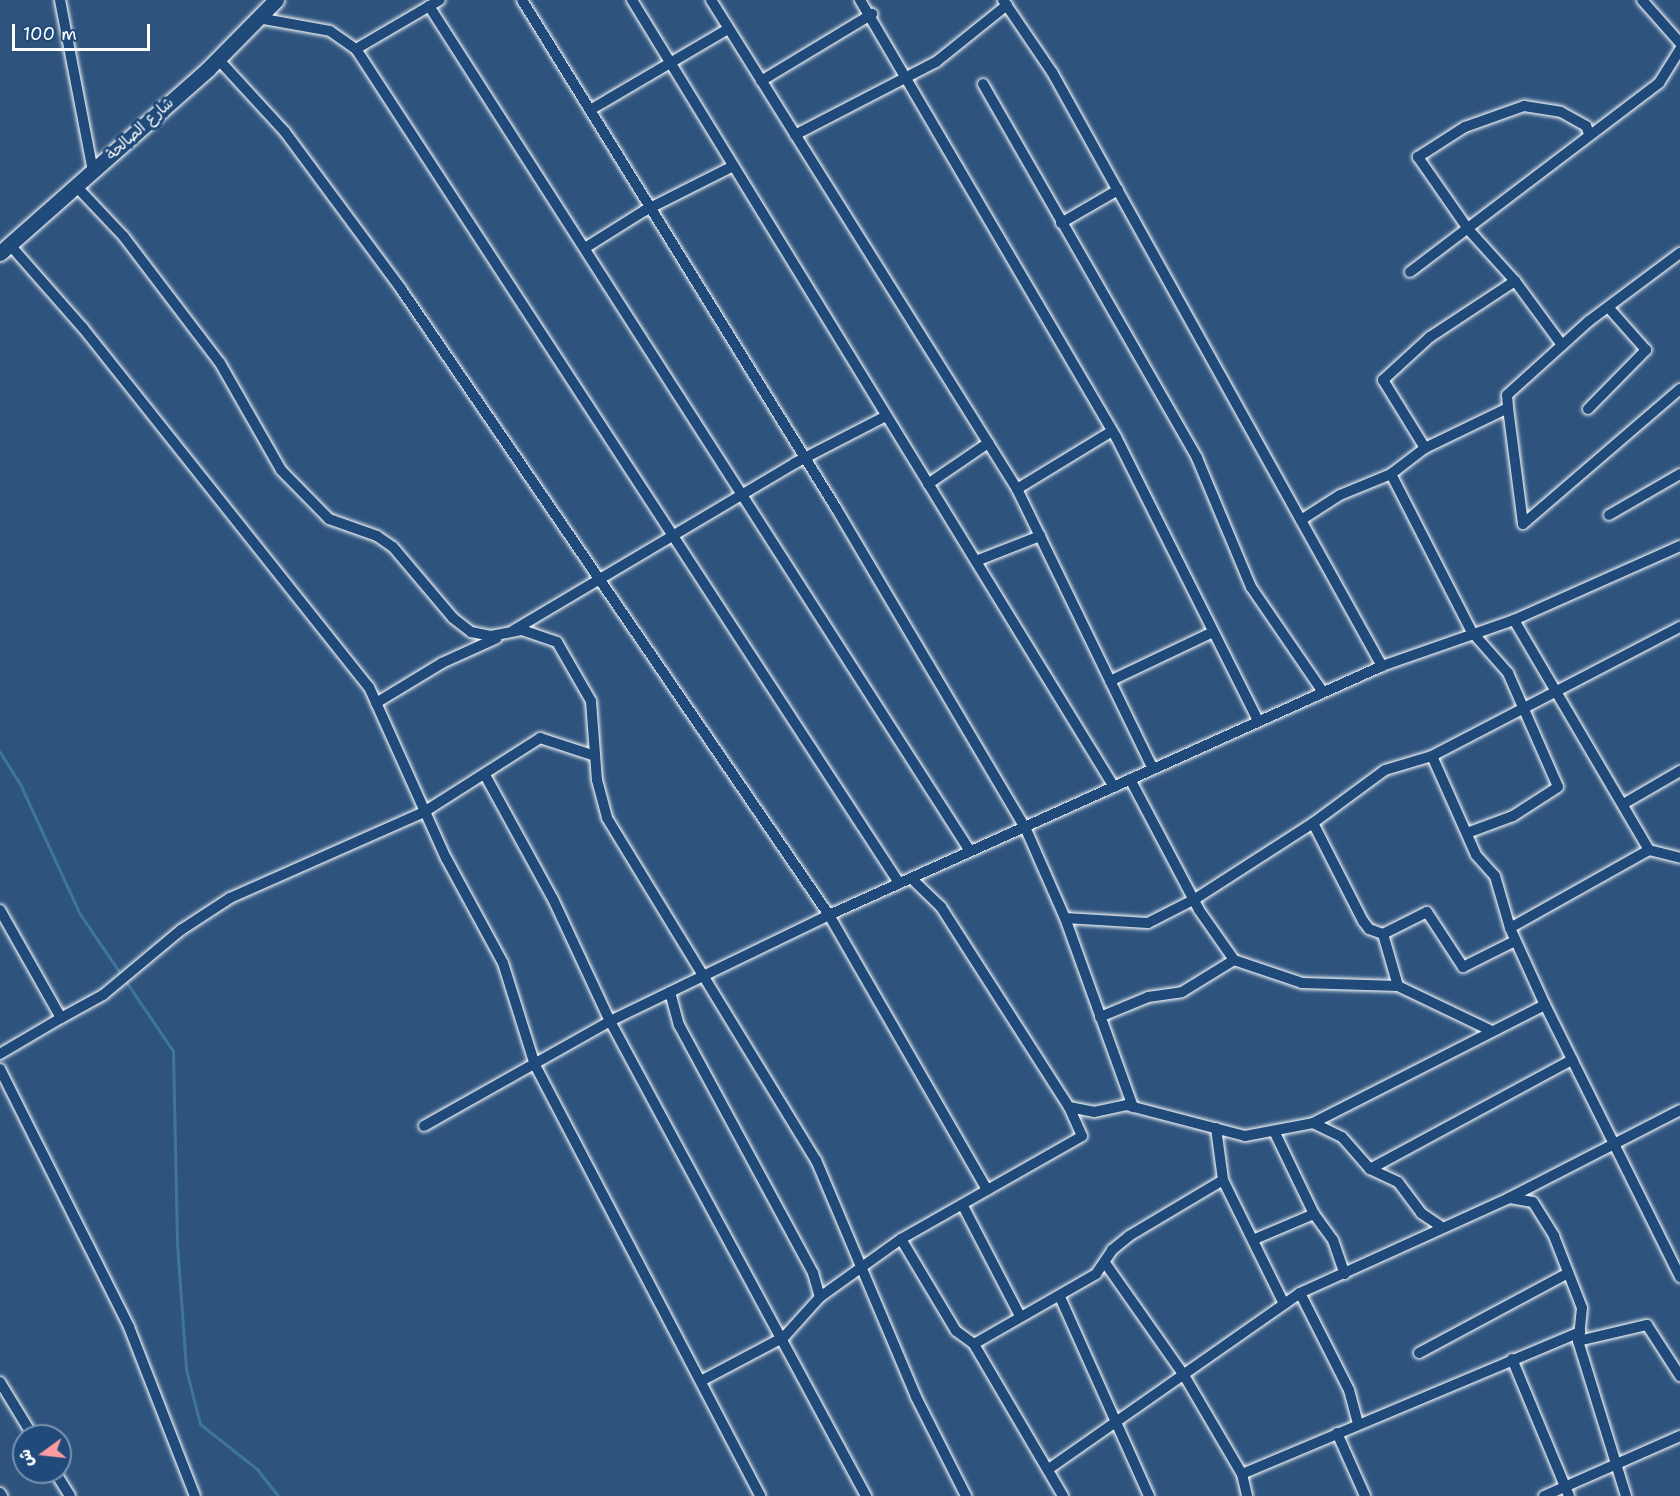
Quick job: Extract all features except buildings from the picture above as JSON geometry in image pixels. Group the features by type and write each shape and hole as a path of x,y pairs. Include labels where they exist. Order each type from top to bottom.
{"main road":[{"name":"شارع الصالحة","path":"5,249 218,59 276,0"}],"street":[{"path":"60,0 93,171"},
{"path":"356,49 441,0"},
{"path":"522,0 805,458 1025,826 1065,918 1133,1107"},
{"path":"632,0 1114,787"},
{"path":"711,0 1017,489 1153,769"},
{"path":"860,0 872,14 1112,431 1258,721"},
{"path":"1641,0 1678,37"},
{"path":"795,135 936,62 1005,3 1052,72 1382,666"},
{"path":"429,6 970,851"},
{"path":"761,81 872,14"},
{"path":"258,18 330,31 356,49 899,884"},
{"path":"590,110 728,29"},
{"path":"1410,272 1589,134 1659,84 1680,49"},
{"path":"218,59 285,132 394,280 829,915 987,1190"},
{"path":"983,84 1061,224 1197,458 1251,587 1323,692"},
{"path":"1562,345 1515,281 1468,229 1418,157 1465,126 1524,106 1561,112 1586,126 1589,134"},
{"path":"585,248 651,208 733,166"},
{"path":"76,186 124,237 220,363 281,470 329,519 385,541 464,628 491,636 514,630 540,633 557,642 591,701 599,792 613,830 816,1160 916,1397 966,1496"},
{"path":"1061,224 1118,190"},
{"path":"5,249 98,346 369,687 424,812 503,963 535,1065 760,1496"},
{"path":"1678,260 1608,307 1507,395 1523,524 1680,389"},
{"path":"1425,448 1383,380 1430,338 1515,281"},
{"path":"1588,409 1646,350 1608,307"},
{"path":"1301,520 1340,495 1391,474 1425,448 1508,408"},
{"path":"376,703 442,663 514,630 805,458 886,416"},
{"path":"1017,489 1112,431"},
{"path":"928,484 988,443"},
{"path":"1391,474 1472,632 1508,673 1521,710 1553,767 1558,787 1513,816 1467,833"},
{"path":"1609,515 1680,474"},
{"path":"976,561 1040,536"},
{"path":"423,1126 610,1021 829,915 1382,666 1472,632 1514,620 1680,546"},
{"path":"1514,620 1625,804 1649,850"},
{"path":"1110,681 1213,632"},
{"path":"1065,918 1148,923 1195,899 1313,823 1385,770 1432,756 1678,632"},
{"path":"0,1054 103,995 181,930 230,898 424,812 540,738 595,756"},
{"path":"1432,756 1476,855 1495,876 1515,941 1680,1277"},
{"path":"1625,804 1680,771"},
{"path":"485,775 553,899 610,1021 784,1337 867,1496"},
{"path":"1130,779 1195,899 1234,960 1302,982 1398,986 1492,1031"},
{"path":"1313,823 1369,929 1383,933 1427,912 1463,967 1515,941"},
{"path":"1510,928 1649,850 1680,858"},
{"path":"701,1381 784,1337 820,1298 901,1239 963,1206 1082,1136 1069,1107 941,907 911,878"},
{"path":"0,910 61,1018"},
{"path":"1383,933 1398,986"},
{"path":"1100,1017 1148,997 1182,993 1234,960"},
{"path":"670,992 679,1025 813,1273 820,1298"},
{"path":"1069,1107 1094,1112 1133,1107 1245,1136 1275,1133 1313,1123 1545,1005"},
{"path":"1370,1169 1572,1060"},
{"path":"0,1069 129,1327 195,1496"},
{"path":"1050,1468 1300,1293 1345,1274 1440,1226 1509,1198 1615,1147 1680,1110"},
{"path":"1313,1123 1341,1137 1370,1169 1398,1182 1421,1213 1440,1226"},
{"path":"1216,1128 1223,1180 1255,1239 1284,1304"},
{"path":"1275,1133 1314,1214 1333,1240 1345,1274"},
{"path":"974,1344 1020,1316 1060,1297 1105,1263 1112,1250 1129,1236 1223,1180"},
{"path":"1509,1198 1533,1202 1554,1236 1582,1308 1579,1336 1613,1466 1626,1496"},
{"path":"963,1206 1020,1316"},
{"path":"1255,1239 1314,1214"},
{"path":"901,1239 956,1331 974,1344 1050,1468 1063,1496"},
{"path":"1105,1263 1182,1376 1242,1474 1247,1496"},
{"path":"1419,1353 1568,1273"},
{"path":"1300,1293 1349,1390 1358,1424"},
{"path":"1060,1297 1114,1424 1149,1496"},
{"path":"1242,1474 1512,1359 1579,1336 1647,1325 1680,1376"},
{"path":"1512,1359 1567,1492"},
{"path":"0,1382 26,1424"},
{"path":"1337,1433 1365,1496"},
{"path":"1544,1496 1567,1492 1613,1466 1680,1436"}],"waterway":[{"path":"0,752 21,786 80,914 173,1051 177,1243 186,1369 200,1424 257,1469 278,1496"}]}
